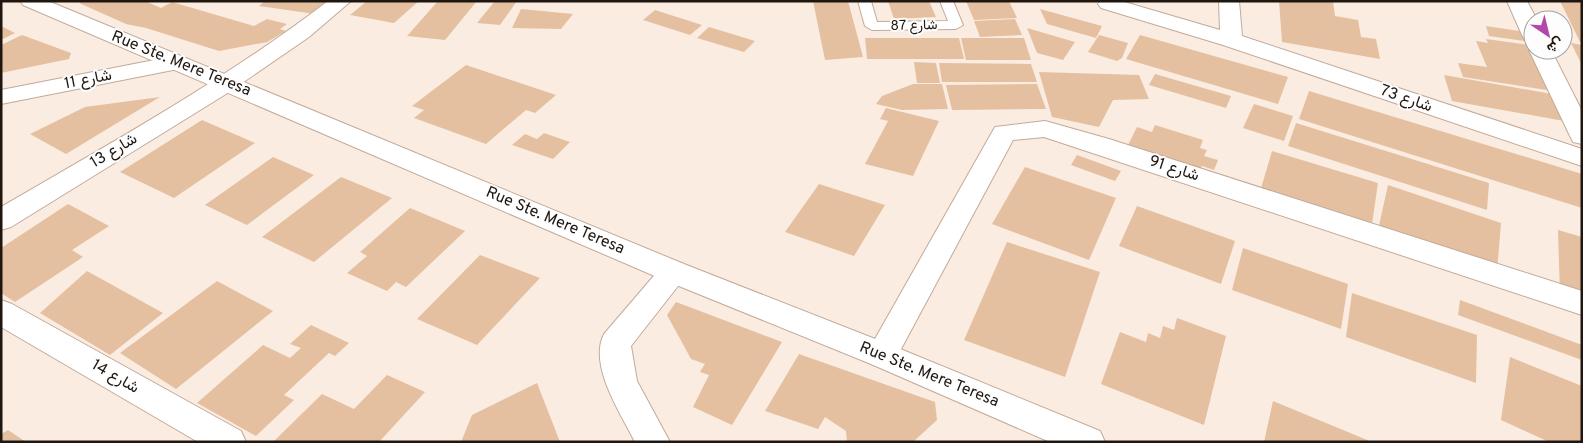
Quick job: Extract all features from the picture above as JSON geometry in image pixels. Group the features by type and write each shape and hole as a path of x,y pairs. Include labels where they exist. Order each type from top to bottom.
{"street":[{"name":"Rue Ste. Mere Teresa","path":"30,1 674,272 882,355 1087,441"},
{"name":"شارع 13","path":"1,220 228,83 307,29 341,1"},
{"path":"1228,1 1231,40"},
{"path":"1517,1 1523,14"},
{"name":"شارع 73","path":"1108,4 1231,40 1582,158"},
{"path":"1545,60 1582,136"},
{"name":"شارع 11","path":"1,97 175,63"},
{"name":"شارع 91","path":"882,355 1004,133 1045,129 1110,148 1582,303"},
{"path":"653,442 621,383 614,343 674,272"},
{"name":"شارع 14","path":"1,312 230,442"}],"lane":[{"name":"شارع 87","path":"864,1 872,26 956,25 946,1"}],"building":[{"path":"83,1 145,1 161,8 172,2 254,26 267,19 287,24 280,29 286,31 267,42 219,51 146,28 126,24 79,3"},
{"path":"265,1 329,1 315,14 259,6"},
{"path":"367,1 419,1 394,23 350,15"},
{"path":"438,1 477,1 445,40 407,36"},
{"path":"495,1 517,1 500,25 477,23"},
{"path":"813,1 848,1 863,57 825,60"},
{"path":"888,1 929,1 936,17 894,19"},
{"path":"966,1 1009,1 1017,18 974,20"},
{"path":"1279,1 1333,1 1335,16 1358,20 1361,37 1376,39 1380,59 1282,42"},
{"path":"1560,1 1582,1 1582,42 1580,42 1573,28 1573,10 1564,10"},
{"path":"521,9 573,14 561,29 512,28"},
{"path":"1040,9 1102,26 1096,38 1047,24"},
{"path":"655,10 702,25 690,35 643,20"},
{"path":"1015,19 1022,35 980,37 974,21"},
{"path":"1,26 15,33 1,40"},
{"path":"1486,26 1523,32 1523,41 1489,36"},
{"path":"709,27 755,41 744,52 697,38"},
{"path":"1027,28 1075,42 1063,60 1037,53"},
{"path":"22,35 71,53 69,59 1,73 1,45"},
{"path":"1099,35 1128,43 1122,58 1117,61 1088,52"},
{"path":"1140,35 1288,77 1278,104 1126,59"},
{"path":"865,38 959,38 964,59 867,59"},
{"path":"961,38 1024,38 1031,60 966,60"},
{"path":"1486,39 1523,44 1523,60 1538,60 1553,91 1463,77 1458,63 1487,67 1476,41 1488,43"},
{"path":"1573,43 1582,45 1582,65 1573,47"},
{"path":"914,62 936,63 940,83 917,83"},
{"path":"939,63 1031,64 1037,82 942,82"},
{"path":"466,65 556,95 535,113 526,110 486,144 414,118 424,110 412,106"},
{"path":"1039,72 1139,75 1149,99 1113,100 1099,127 1052,117"},
{"path":"1155,74 1231,96 1226,108 1149,85"},
{"path":"1444,75 1552,94 1564,121 1452,101"},
{"path":"913,84 942,84 948,109 902,110 876,104 882,96"},
{"path":"1037,84 1046,109 952,110 946,85"},
{"path":"1309,91 1582,174 1582,208 1299,119"},
{"path":"160,97 66,154 30,134 85,107"},
{"path":"1254,104 1293,116 1284,141 1243,128"},
{"path":"886,108 939,121 913,176 865,164 888,121 880,119"},
{"path":"202,120 255,143 174,198 120,172"},
{"path":"1296,123 1489,183 1487,210 1288,146"},
{"path":"1155,125 1203,140 1200,148 1207,150 1204,156 1218,160 1214,170 1202,166 1199,173 1126,149 1137,127 1152,132"},
{"path":"544,133 570,142 553,159 512,145 525,134 537,139"},
{"path":"1272,151 1378,183 1371,231 1259,195"},
{"path":"1077,155 1121,171 1115,181 1071,165"},
{"path":"273,157 314,175 247,225 205,205"},
{"path":"1025,167 1116,198 1089,260 992,224"},
{"path":"341,177 392,198 314,262 262,237"},
{"path":"819,184 885,205 854,256 785,232"},
{"path":"1388,185 1501,223 1497,272 1378,230"},
{"path":"68,204 109,226 72,250 83,257 15,302 1,293 1,248"},
{"path":"1137,206 1235,241 1221,284 1119,246"},
{"path":"410,208 465,231 406,287 396,282 387,291 347,273 367,256 360,252"},
{"path":"1558,230 1582,237 1582,302 1560,295"},
{"path":"1007,242 1100,272 1065,377 964,340"},
{"path":"1243,248 1348,284 1341,329 1232,290"},
{"path":"480,255 540,278 477,345 417,319"},
{"path":"87,271 163,313 110,355 40,313"},
{"path":"217,281 273,311 176,389 120,353"},
{"path":"1352,293 1477,335 1476,383 1346,337"},
{"path":"1460,300 1582,345 1582,360 1458,315"},
{"path":"676,302 782,342 732,425 693,407 709,375 700,372 705,364 691,359 667,315"},
{"path":"1177,318 1226,336 1204,425 1101,384 1120,332 1146,342 1148,333 1160,338 1163,326 1174,330"},
{"path":"311,325 349,343 335,356 329,353 284,395 294,400 256,436 197,403 263,345 290,358 301,348 290,344"},
{"path":"799,354 935,402 937,420 913,442 847,442 846,431 825,417 818,429 765,411"},
{"path":"1510,357 1582,386 1582,442 1549,442 1501,420"},
{"path":"387,375 425,392 379,442 273,442 322,394 354,409"},
{"path":"537,383 560,442 461,442 472,415"},
{"path":"1273,401 1372,442 1264,442"},
{"path":"8,430 26,442 1,442 1,434"}]}
